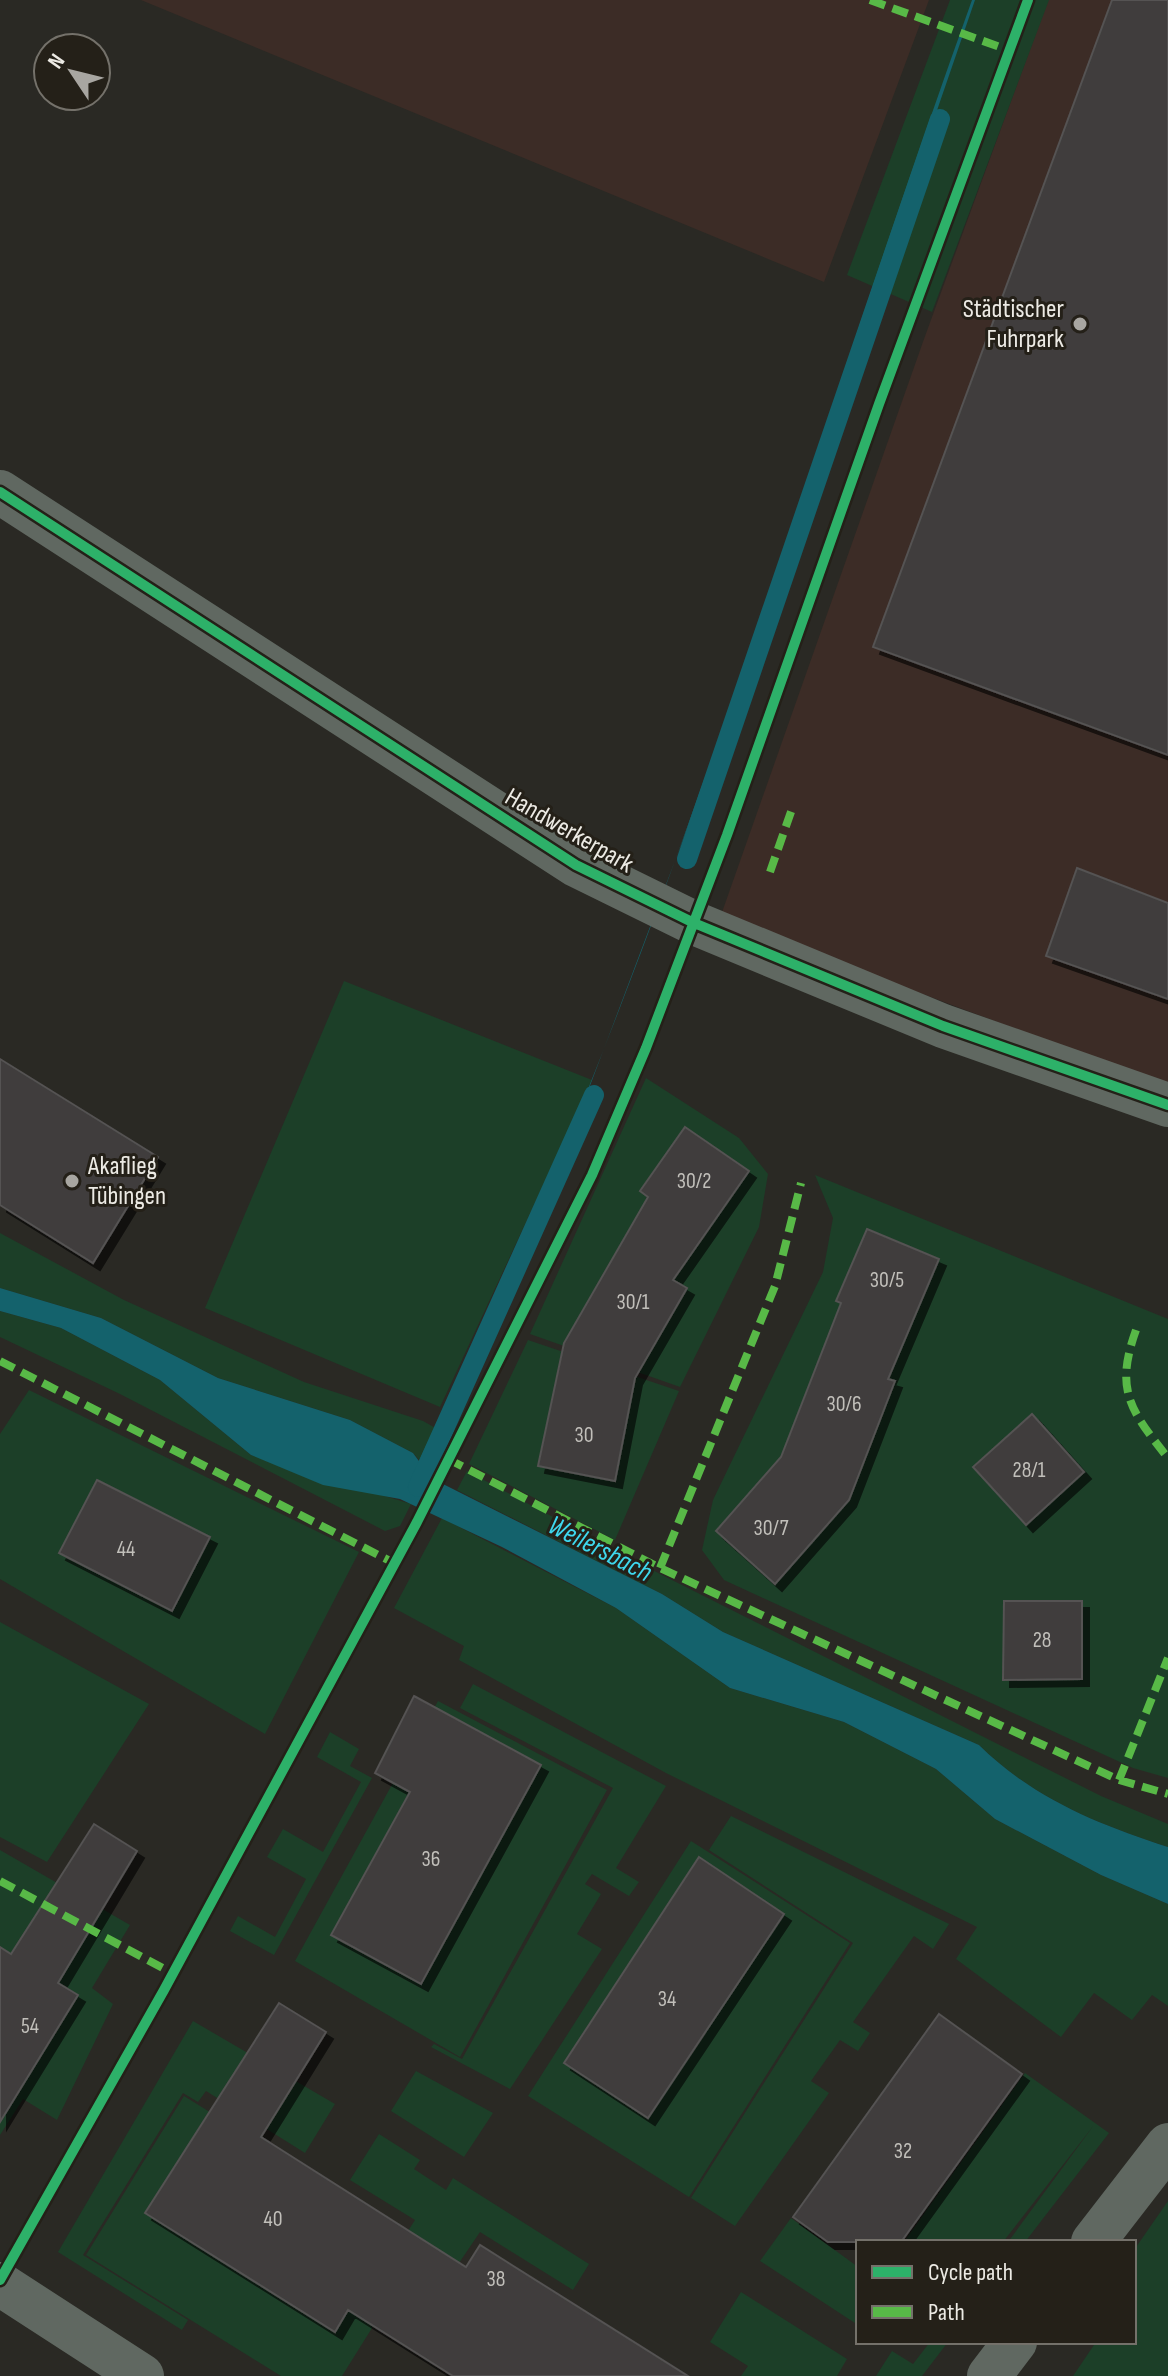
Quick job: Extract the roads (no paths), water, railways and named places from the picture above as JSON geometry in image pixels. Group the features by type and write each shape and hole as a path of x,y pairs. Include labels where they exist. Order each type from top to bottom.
{"street":[{"name":"Handwerkerpark","path":"0,492 576,865 694,923 943,1026 1168,1105"},
{"path":"1095,2240 1168,2145"},
{"path":"0,2284 142,2376"},
{"path":"989,2376 1013,2344"}],"water":[{"path":"972,0 975,0 716,752 667,881 738,683 924,136"},
{"path":"667,881 640,955 615,1020"},
{"path":"578,1112 527,1230 450,1395"},
{"path":"0,1288 101,1318 218,1378 350,1420 413,1453 419,1461 450,1395 419,1463 441,1483 662,1594 723,1632 979,1745 1021,1780 1067,1807 1116,1829 1168,1847 1168,1904 1101,1875 995,1819 936,1769 844,1722 730,1688 616,1608 502,1547 400,1499 323,1485 251,1455 160,1380 61,1328 0,1311"}],"waterway":[{"path":"687,859 940,119"},
{"path":"418,1487 594,1095"}],"place":[{"name":"Städtischer Fuhrpark","path":"1080,324"},
{"name":"Akaflieg Tübingen","path":"72,1181"}],"water label":[{"name":"Weilersbach","path":"600,1549"}]}
